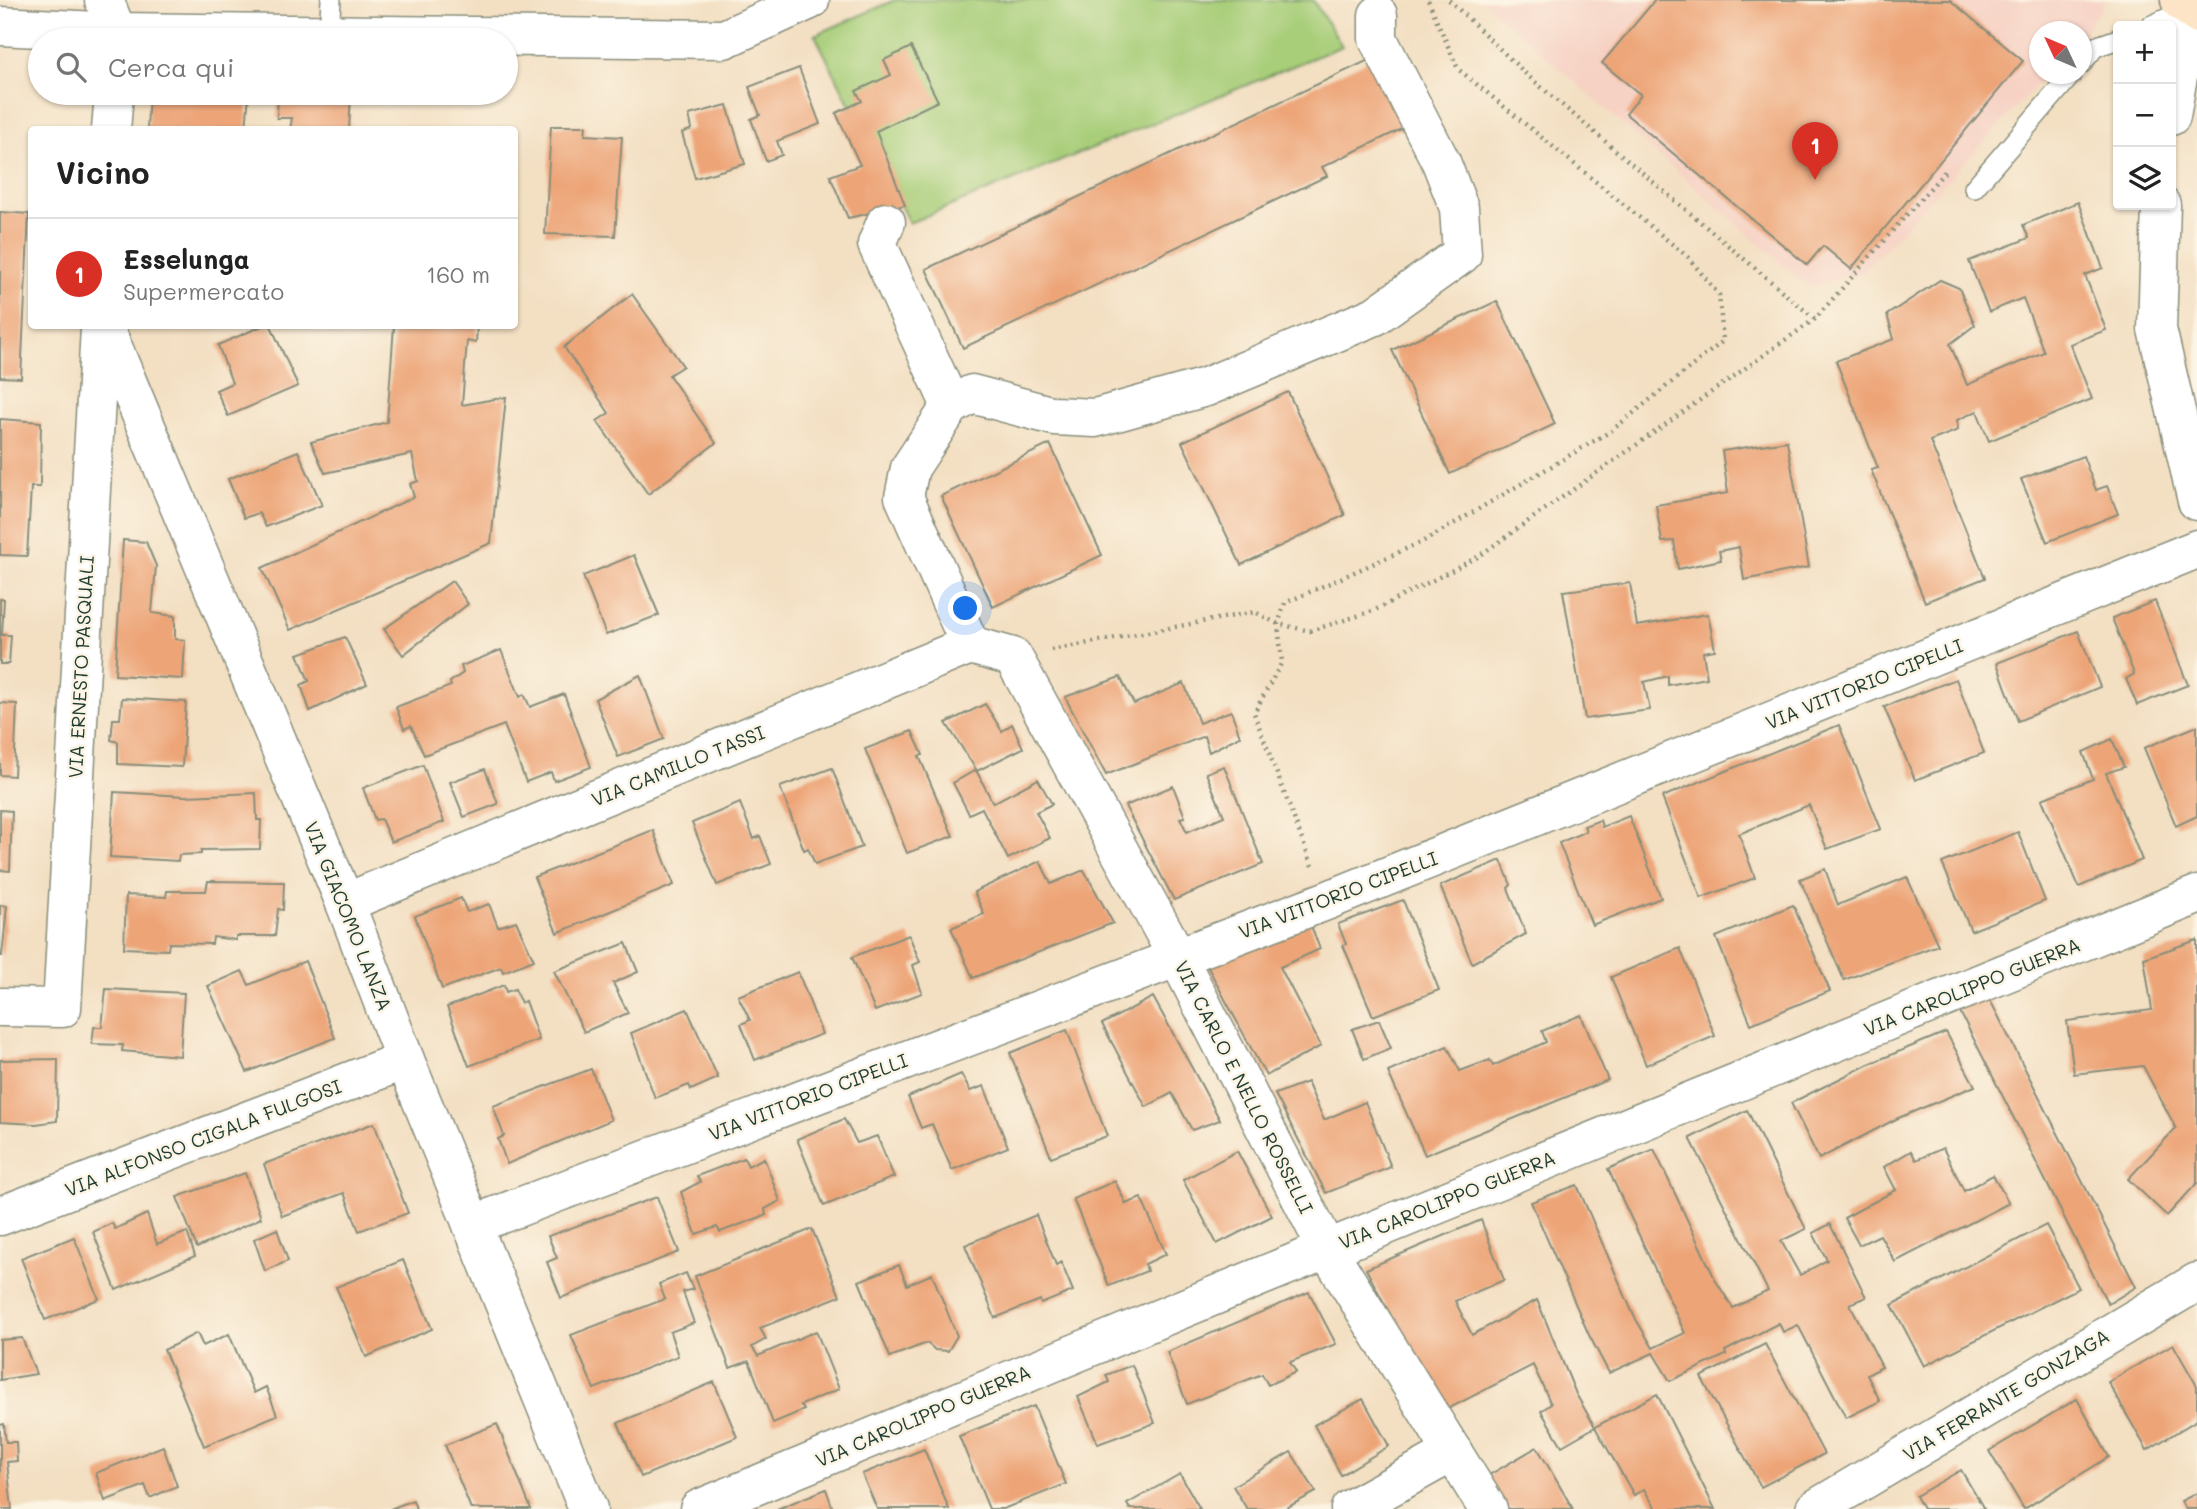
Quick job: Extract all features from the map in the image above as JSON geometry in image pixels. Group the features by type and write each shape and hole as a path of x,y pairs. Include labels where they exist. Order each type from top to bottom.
{"street":[{"path":"0,26 330,17 724,39 810,0"},
{"path":"2176,88 2191,6"},
{"path":"1013,657 970,645 904,497 910,468 951,406 972,394 1054,416 1095,418 1206,387 1375,316 1462,254 1459,208 1441,162 1378,39 1378,15"},
{"path":"111,126 113,105"},
{"path":"2161,210 2157,329 2197,501"},
{"path":"886,222 877,244 951,406"},
{"name":"VIA ERNESTO PASQUALI","path":"0,1007 62,1008 102,329"},
{"name":"VIA GIACOMO LANZA","path":"103,329 345,904 405,1060 588,1509"},
{"name":"VIA VITTORIO CIPELLI","path":"472,1225 1326,901 2197,549"},
{"name":"VIA CAMILLO TASSI","path":"345,904 970,645"},
{"name":"VIA CARLO E NELLO ROSSELLI","path":"1013,657 1177,956 1327,1249 1488,1509"},
{"name":"VIA CAROLIPPO GUERRA","path":"699,1509 1327,1249 2197,895"},
{"name":"VIA ALFONSO CIGALA FULGOSI","path":"0,1216 405,1060"},
{"name":"VIA FERRANTE GONZAGA","path":"1815,1509 2197,1282"},
{"path":"1350,1509 1453,1452"}],"lane":[{"path":"2160,21 2191,6"},
{"path":"2092,50 2113,41"},
{"path":"1974,188 2063,84"}],"path":[{"path":"1326,901 1254,713 1282,662 1278,624 1285,603 1426,540 1611,431 1723,341 1719,295 1688,257 1458,68 1427,0"},
{"path":"1449,0 1528,76 1815,318"},
{"path":"1013,657 1255,612 1278,624 1310,631 1373,611 1476,558 1815,318 1949,168"}],"shaded area":[{"path":"1481,0 2108,0 2092,21 2029,21 2029,84 2038,84 1862,273 1807,286"}],"green space":[{"path":"895,0 1313,0 1342,46 909,223 815,35"}],"building":[{"path":"1655,0 1950,0 2023,61 1851,269 1823,246 1807,265 1626,114 1641,95 1602,63"},
{"path":"911,47 938,101 876,131 905,205 848,218 830,176 860,165 836,113 862,101 856,91 891,75 884,60"},
{"path":"1375,57 1408,126 1322,167 1327,176 963,348 926,269"},
{"path":"799,68 820,124 777,141 782,155 766,161 751,119 760,115 749,87"},
{"path":"148,105 248,105 246,126 147,126"},
{"path":"278,105 350,105 349,126 291,126 292,118 277,118"},
{"path":"727,105 745,164 695,178 682,133 692,129 689,115"},
{"path":"551,126 586,126 585,135 622,137 615,236 545,234"},
{"path":"2078,202 2103,268 2085,275 2106,330 2070,344 2092,399 1989,441 1977,411 1957,420 1958,430 1930,441 1985,578 1925,602 1871,470 1878,468 1836,361 1894,339 1887,315 1940,280 1959,288 1975,325 1950,344 1967,385 2044,352 2023,298 1989,312 1969,261 2029,238 2023,225"},
{"path":"0,212 28,214 21,378 0,377"},
{"path":"632,294 683,366 669,375 716,443 648,494 597,421 609,413 564,347"},
{"path":"1497,301 1555,424 1450,474 1392,350"},
{"path":"255,329 272,329 298,386 228,416 216,390 232,383 218,345"},
{"path":"394,329 477,329 476,343 467,341 462,405 506,397 491,543 290,630 262,568 414,497 410,484 418,481 412,454 325,473 311,442 387,422"},
{"path":"1288,392 1345,515 1241,565 1182,442"},
{"path":"0,419 41,422 40,487 31,487 27,556 0,555"},
{"path":"1787,441 1809,567 1744,580 1739,547 1719,551 1721,560 1678,569 1674,541 1662,542 1656,505 1728,493 1722,451"},
{"path":"1050,444 1102,555 993,607 941,496"},
{"path":"298,451 322,505 266,527 259,513 244,518 228,479"},
{"path":"2083,456 2096,490 2107,486 2118,514 2047,542 2021,479"},
{"path":"123,540 146,542 156,566 152,613 175,616 175,639 185,640 183,679 115,675"},
{"path":"634,555 659,615 606,635 583,576"},
{"path":"452,581 468,604 403,655 384,629"},
{"path":"1630,583 1637,626 1708,614 1715,650 1703,652 1707,678 1668,685 1668,676 1644,682 1650,710 1585,719 1563,591"},
{"path":"0,599 4,599 2,635 11,635 9,664 0,664"},
{"path":"2155,601 2188,685 2137,705 2126,679 2134,674 2112,618"},
{"path":"2078,631 2100,687 2018,721 1997,663"},
{"path":"345,637 367,684 310,711 301,685 309,681 298,654"},
{"path":"501,650 520,697 524,694 530,707 564,694 591,767 554,781 551,772 526,782 504,725 424,755 411,726 404,729 396,707 451,686 450,682 463,673 461,666"},
{"path":"640,675 664,739 618,757 595,699"},
{"path":"1120,677 1134,704 1184,683 1199,723 1231,711 1240,736 1209,752 1204,736 1106,775 1065,697"},
{"path":"1956,679 1984,753 1915,780 1884,707"},
{"path":"122,698 186,702 182,767 118,764 118,742 111,740 113,719 120,719"},
{"path":"0,703 17,704 14,776 0,775"},
{"path":"985,704 1002,731 1012,724 1023,748 977,771 946,723"},
{"path":"1839,725 1881,829 1827,849 1809,805 1739,834 1755,878 1701,898 1662,797"},
{"path":"2197,726 2197,816 2176,826 2144,748"},
{"path":"912,731 923,755 919,756 953,836 907,853 865,749"},
{"path":"2112,739 2124,767 2106,773 2142,860 2079,887 2042,799 2093,779 2083,752"},
{"path":"423,765 444,822 391,842 381,819 375,820 363,788"},
{"path":"1224,766 1263,864 1174,900 1125,806 1173,786 1185,817 1180,818 1187,832 1224,816 1206,773"},
{"path":"832,768 862,847 815,864 808,848 804,850 780,787"},
{"path":"485,769 498,804 464,817 450,782"},
{"path":"976,770 993,803 1038,779 1052,804 1036,812 1050,838 1008,859 982,808 969,814 953,783"},
{"path":"114,792 185,796 256,793 257,820 261,820 260,849 201,850 201,854 179,855 178,861 110,857"},
{"path":"740,803 754,839 760,836 771,864 717,885 692,823"},
{"path":"0,810 12,811 10,871 0,870"},
{"path":"1629,816 1661,898 1592,925 1559,843 1586,831 1584,826 1600,820 1602,827"},
{"path":"653,830 674,885 557,933 534,877"},
{"path":"2018,832 2045,901 1971,931 1942,863"},
{"path":"1501,860 1511,885 1508,888 1526,934 1472,963 1440,886"},
{"path":"1040,861 1051,884 1084,870 1113,923 973,978 951,928 984,914 974,892"},
{"path":"1825,869 1838,905 1907,877 1938,945 1844,980 1800,879"},
{"path":"208,881 284,882 283,910 278,909 275,936 236,936 236,940 213,937 212,944 169,943 168,950 124,948 126,895 166,897 167,891 206,891"},
{"path":"461,898 467,912 489,904 498,927 516,921 534,960 503,972 501,967 442,989 415,916"},
{"path":"1403,900 1439,990 1373,1016 1343,945 1346,944 1338,924"},
{"path":"0,905 7,906 2,956 0,956"},
{"path":"1793,905 1830,991 1751,1024 1716,937"},
{"path":"1307,916 1320,949 1280,967 1321,1046 1266,1076 1203,958"},
{"path":"909,935 920,962 913,965 922,993 875,1011 852,957"},
{"path":"2197,940 2197,1183 2167,1216 2128,1179 2176,1128 2143,1066 2074,1074 2067,1021 2152,1010 2144,958"},
{"path":"626,943 638,972 613,983 628,1013 584,1032 554,971"},
{"path":"1680,948 1715,1036 1646,1065 1611,977"},
{"path":"305,961 335,1038 247,1072 208,986 242,971 249,985"},
{"path":"798,972 822,1034 755,1060 741,1024 750,1020 738,996"},
{"path":"504,985 506,992 515,989 521,1003 525,1001 539,1040 469,1066 447,1007"},
{"path":"106,989 184,993 180,1056 122,1051 123,1045 92,1044 94,1027 102,1027"},
{"path":"1988,996 2136,1287 2108,1304 1958,1008"},
{"path":"1153,997 1220,1120 1192,1130 1172,1093 1146,1107 1102,1024"},
{"path":"687,1009 718,1078 691,1090 689,1085 655,1098 631,1033"},
{"path":"1581,1015 1608,1080 1425,1155 1388,1072 1447,1046 1460,1071 1490,1060 1493,1066 1546,1042 1542,1031"},
{"path":"1379,1020 1391,1048 1364,1059 1352,1029"},
{"path":"1067,1030 1107,1136 1051,1157 1010,1053"},
{"path":"1946,1032 1975,1086 1896,1119 1819,1159 1791,1103 1869,1064"},
{"path":"58,1059 57,1121 36,1124 0,1122 0,1060"},
{"path":"591,1069 611,1120 507,1164 498,1139 504,1136 493,1106"},
{"path":"961,1074 970,1091 984,1086 1008,1147 952,1170 932,1124 921,1128 908,1097"},
{"path":"1307,1082 1324,1120 1365,1102 1391,1167 1326,1193 1275,1094"},
{"path":"1747,1110 1806,1229 1781,1241 1800,1275 1827,1260 1813,1233 1830,1224 1866,1297 1850,1304 1882,1367 1867,1375 1880,1401 1846,1418 1798,1325 1783,1332 1779,1323 1725,1351 1726,1355 1670,1381 1653,1353 1609,1373 1589,1335 1531,1202 1577,1185 1634,1316 1653,1348 1685,1333 1608,1169 1654,1149 1716,1281 1733,1308 1768,1291 1690,1138"},
{"path":"844,1119 857,1143 877,1136 894,1177 824,1206 797,1139"},
{"path":"374,1123 408,1213 359,1231 344,1193 282,1216 264,1164"},
{"path":"1943,1148 1964,1191 1993,1175 2009,1203 1895,1262 1880,1235 1859,1245 1844,1218 1896,1190 1884,1167 1911,1151 1916,1160"},
{"path":"1237,1151 1272,1216 1217,1244 1183,1180"},
{"path":"744,1158 748,1166 764,1158 780,1201 765,1209 766,1215 720,1232 717,1227 696,1234 681,1192 700,1182 697,1176"},
{"path":"245,1173 261,1218 197,1248 177,1197"},
{"path":"1115,1181 1126,1204 1141,1198 1166,1254 1145,1264 1147,1271 1109,1286 1073,1199"},
{"path":"657,1197 679,1252 561,1298 547,1262 557,1258 548,1236"},
{"path":"147,1214 157,1244 187,1232 195,1256 116,1290 93,1232 112,1223 115,1229"},
{"path":"1036,1215 1056,1265 1061,1262 1073,1291 1041,1304 1040,1300 995,1318 965,1245"},
{"path":"1481,1220 1504,1280 1455,1301 1472,1335 1537,1300 1576,1394 1595,1427 1562,1446 1541,1411 1551,1404 1533,1365 1442,1412 1366,1269"},
{"path":"2046,1225 2079,1288 1924,1366 1892,1305"},
{"path":"277,1229 288,1261 265,1271 254,1239"},
{"path":"812,1229 840,1296 760,1328 766,1339 752,1347 758,1356 816,1331 839,1389 801,1405 804,1410 773,1423 749,1361 730,1368 695,1276"},
{"path":"74,1237 99,1299 45,1320 21,1258"},
{"path":"403,1260 432,1329 366,1357 336,1287"},
{"path":"899,1265 907,1285 932,1274 957,1336 948,1351 935,1350 927,1343 890,1357 859,1281"},
{"path":"686,1273 693,1289 683,1292 694,1323 670,1332 678,1356 594,1389 571,1335 665,1299 659,1284"},
{"path":"1309,1292 1336,1344 1290,1362 1296,1372 1268,1385 1262,1374 1187,1404 1167,1352"},
{"path":"197,1333 203,1346 229,1334 254,1393 266,1387 277,1415 204,1446 164,1350"},
{"path":"22,1338 36,1374 0,1380 0,1340"},
{"path":"1765,1344 1824,1454 1761,1487 1701,1377"},
{"path":"2173,1344 2197,1386 2197,1420 2147,1450 2108,1382"},
{"path":"1132,1365 1155,1423 1098,1444 1078,1397 1109,1382 1106,1375"},
{"path":"714,1382 737,1437 641,1477 618,1423"},
{"path":"1657,1394 1715,1509 1656,1509 1644,1489 1634,1495 1595,1427"},
{"path":"1363,1399 1389,1446 1341,1475 1314,1425"},
{"path":"2077,1399 2109,1457 2024,1509 1989,1451"},
{"path":"1034,1406 1066,1484 1003,1509 989,1509 959,1436"},
{"path":"4,1424 6,1442 16,1442 17,1461 7,1462 12,1509 0,1509 0,1425"},
{"path":"497,1424 531,1509 471,1509 445,1445"},
{"path":"163,1446 177,1486 150,1498 145,1485 105,1501 96,1473"},
{"path":"1537,1447 1573,1509 1502,1509 1484,1478"},
{"path":"924,1449 949,1509 877,1509 862,1474"},
{"path":"1291,1452 1316,1492 1284,1509 1247,1509 1233,1486"},
{"path":"1961,1470 1984,1509 1923,1509 1916,1496"},
{"path":"1180,1474 1200,1509 1130,1509 1127,1504"},
{"path":"826,1489 833,1509 777,1509"},
{"path":"2197,1493 2197,1509 2186,1509 2181,1501"},
{"path":"413,1500 416,1509 390,1509"}],"place":[{"name":"Esselunga","path":"1815,180"}]}
